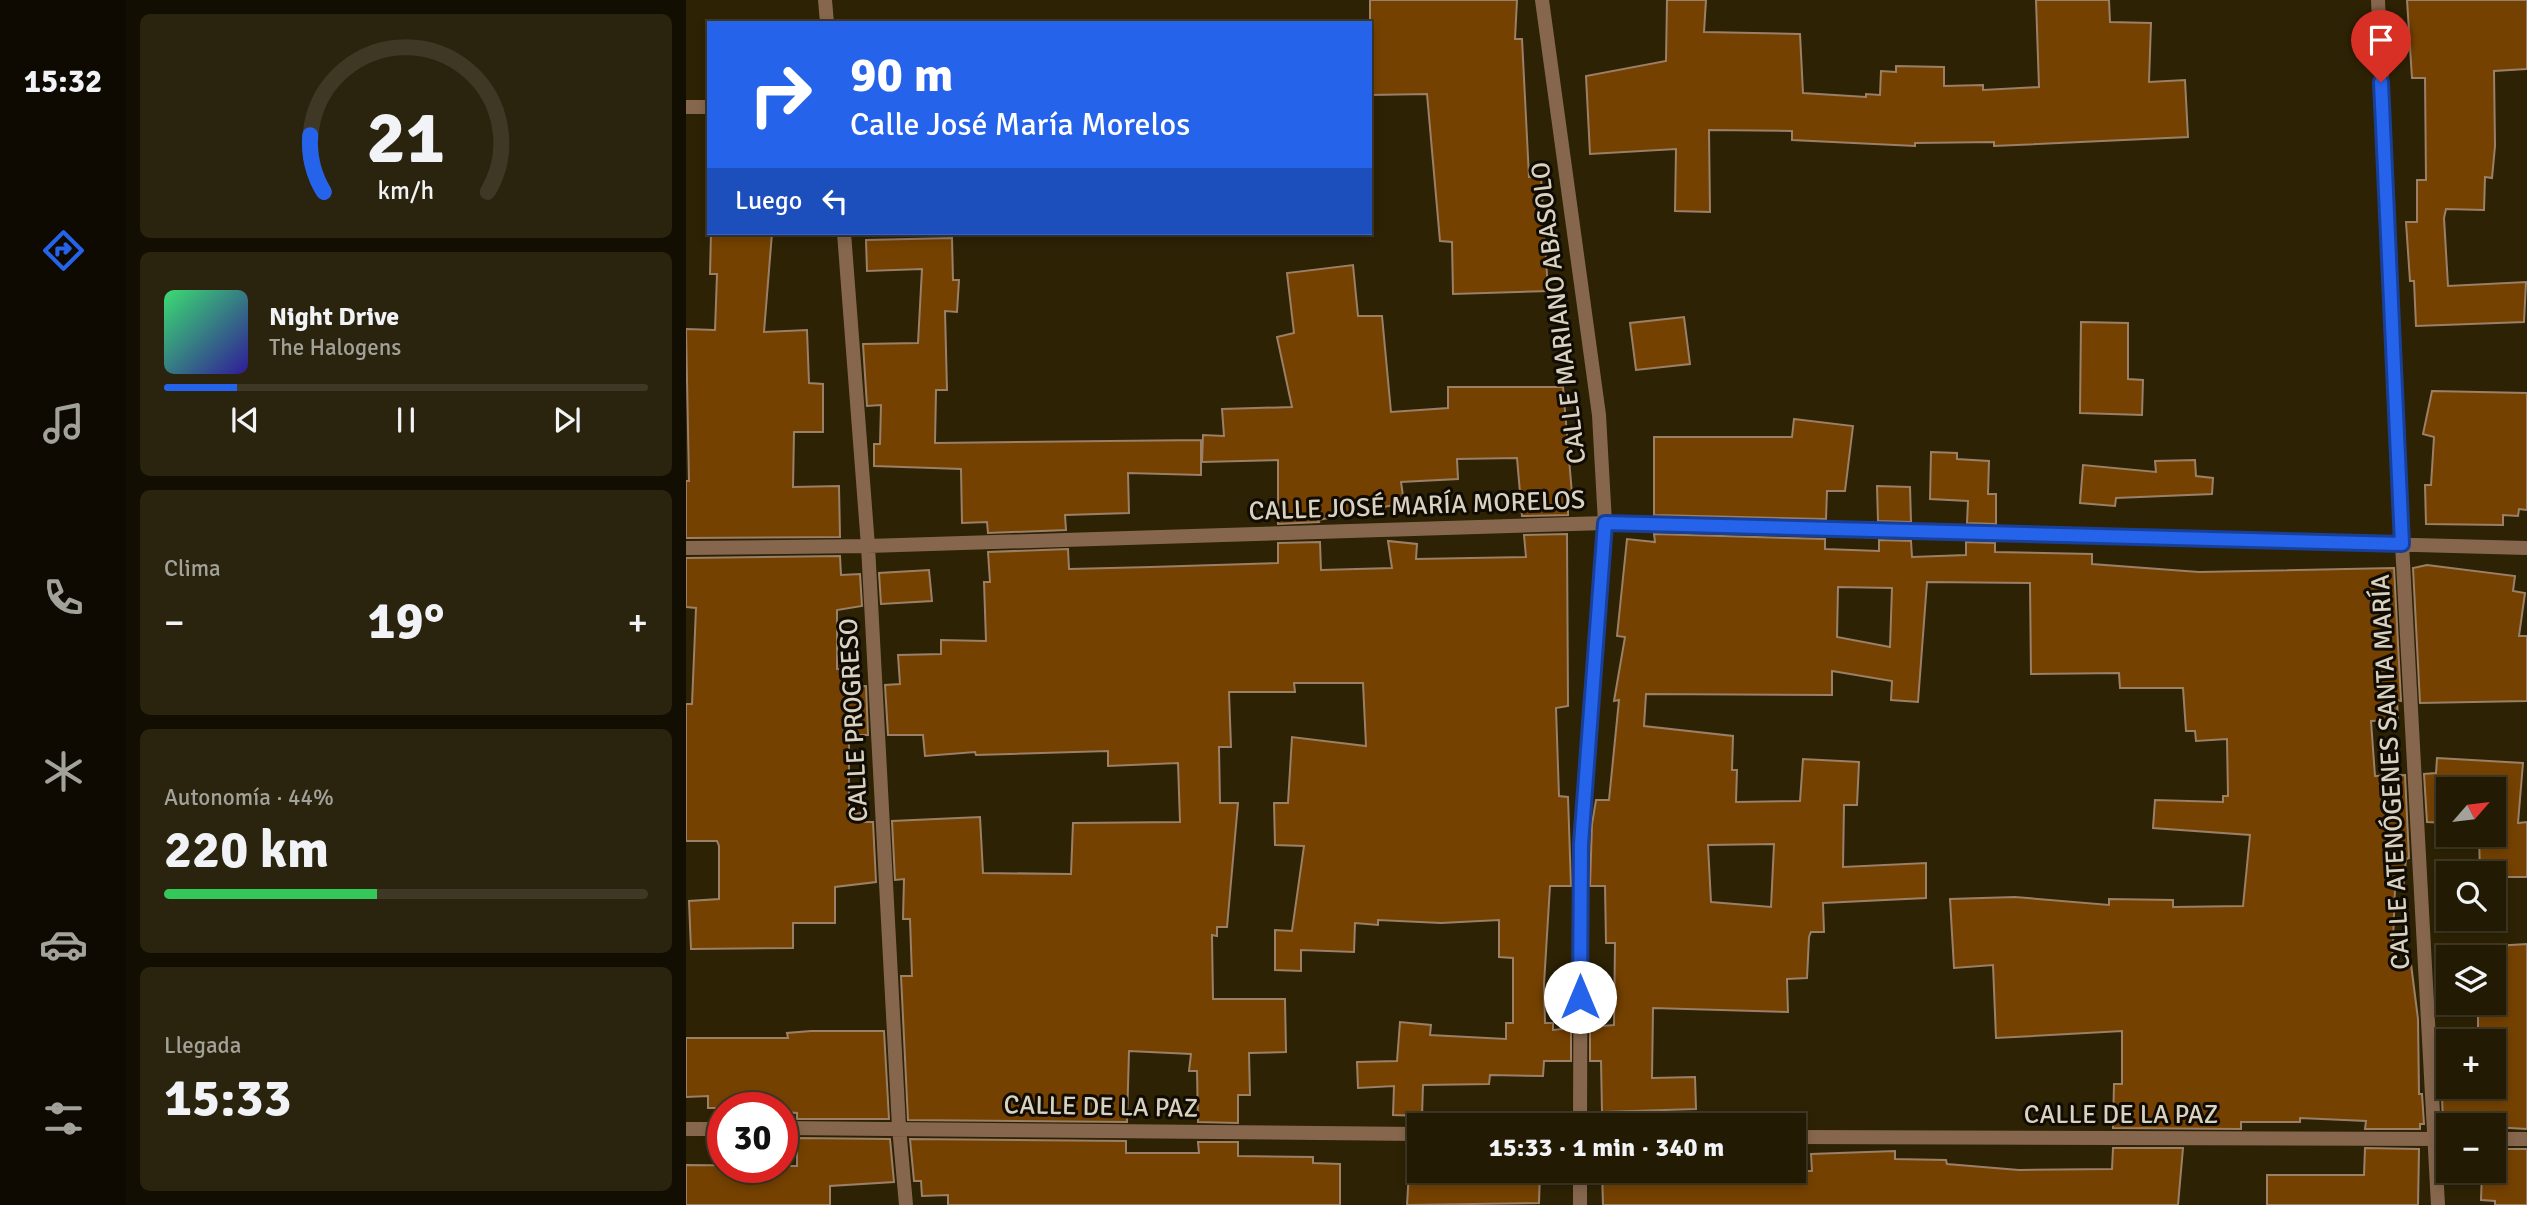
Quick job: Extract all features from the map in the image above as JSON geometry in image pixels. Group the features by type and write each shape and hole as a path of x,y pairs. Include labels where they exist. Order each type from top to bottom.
{"street":[{"path":"825,0 827,21"},
{"name":"CALLE MARIANO ABASOLO","path":"1542,0 1598,415 1605,523 1581,844 1580,1113"},
{"name":"CALLE ATENÓGENES SANTA MARÍA","path":"2378,0 2402,544 2440,1113"},
{"path":"686,107 707,107"},
{"name":"CALLE PROGRESO","path":"844,235 868,546 905,1205"},
{"name":"CALLE JOSÉ MARÍA MORELOS","path":"686,548 868,546 1605,523 2527,548"},
{"name":"CALLE DE LA PAZ","path":"798,1128 1407,1135"},
{"path":"686,1129 707,1129"},
{"name":"CALLE DE LA PAZ","path":"1806,1137 2436,1139"},
{"path":"2506,1139 2527,1139"},
{"path":"1580,1183 1580,1205"},
{"name":"CALLE ATENÓGENES SANTA MARÍA","path":"2438,1205 2439,1183"}],"building":[{"path":"1370,0 1517,0 1515,39 1522,39 1529,177 1541,177 1548,291 1453,294 1452,242 1440,241 1427,94 1372,95"},
{"path":"1667,0 1706,0 1704,32 1800,34 1803,93 1866,97 1866,94 1880,95 1881,71 1896,72 1896,66 1944,67 1944,86 1983,85 1983,90 2039,87 2036,0 2109,0 2110,22 2151,23 2149,82 2185,80 2188,137 1994,146 1994,142 1915,143 1915,146 1792,140 1792,131 1709,130 1710,212 1675,211 1676,149 1590,154 1586,76 1666,61"},
{"path":"2407,0 2527,0 2527,69 2494,71 2495,146 2492,178 2485,177 2484,210 2446,209 2444,218 2448,286 2526,282 2524,322 2416,326 2414,281 2410,281 2406,222 2417,222 2417,180 2426,180 2425,78 2412,78"},
{"path":"711,235 772,235 764,332 807,330 809,383 823,384 823,432 794,432 793,487 839,486 840,537 686,538 686,481 689,481 686,329 715,330 717,274 710,274"},
{"path":"952,238 953,280 959,280 957,312 945,311 947,390 936,390 935,443 1201,440 1201,475 1128,473 1129,513 1065,515 1066,530 988,533 987,522 962,523 961,469 874,466 874,444 880,444 881,405 867,406 863,344 918,343 922,269 867,271 866,240"},
{"path":"1353,265 1358,316 1382,316 1391,412 1448,408 1448,387 1563,387 1573,506 1568,506 1568,515 1522,516 1517,458 1457,459 1458,479 1401,482 1404,503 1318,520 1319,522 1278,524 1278,460 1202,462 1203,435 1224,436 1222,409 1292,407 1277,337 1294,333 1287,273"},
{"path":"1684,317 1690,364 1636,370 1630,323"},
{"path":"2081,322 2128,323 2128,379 2143,380 2142,415 2080,413"},
{"path":"2432,391 2527,393 2527,510 2519,509 2518,516 2503,515 2503,525 2426,524 2425,485 2431,485 2434,437 2423,434"},
{"path":"1794,419 1853,426 1845,491 1827,491 1826,519 1654,515 1654,437 1792,437"},
{"path":"1931,452 1957,453 1957,459 1989,461 1988,494 1996,494 1996,524 1967,523 1968,501 1930,499"},
{"path":"2195,460 2196,476 2213,478 2212,494 2116,498 2115,506 2080,503 2083,465 2156,472 2155,461"},
{"path":"1877,486 1910,487 1911,522 1878,521"},
{"path":"1567,534 1568,706 1556,708 1559,796 1568,797 1571,886 1550,886 1544,984 1545,1023 1553,1023 1553,1030 1571,1028 1571,1061 1544,1061 1543,1076 1490,1075 1489,1084 1423,1085 1422,1113 1407,1113 1407,1115 1393,1115 1394,1086 1358,1088 1357,1062 1397,1061 1400,1022 1431,1025 1430,1035 1506,1039 1506,1023 1513,1023 1513,958 1499,957 1499,920 1441,923 1378,920 1378,925 1355,923 1354,952 1301,950 1301,971 1275,970 1275,930 1292,931 1304,846 1275,845 1274,803 1288,803 1292,737 1366,746 1363,683 1294,683 1295,692 1229,692 1231,747 1219,747 1220,803 1238,803 1227,927 1217,927 1217,936 1212,935 1213,999 1285,999 1286,1052 1249,1053 1250,1095 1238,1095 1238,1123 1198,1122 1197,1071 1189,1071 1191,1054 1129,1051 1127,1122 908,1120 901,976 912,976 910,919 903,919 904,879 895,880 892,821 980,817 983,873 1071,874 1073,823 1180,822 1178,763 1108,766 1108,751 976,755 975,752 925,756 923,735 888,735 885,685 900,684 898,655 941,654 941,640 986,641 984,582 990,582 988,552 1068,549 1069,569 1151,567 1278,563 1278,543 1320,542 1321,570 1392,568 1388,541 1417,544 1416,559 1526,557 1524,535"},
{"path":"1654,534 1825,539 1825,549 1879,551 1879,540 1911,541 1912,557 1966,555 1966,542 1995,543 1995,552 2092,554 2092,564 2199,572 2394,568 2401,701 2397,700 2398,720 2371,721 2375,776 2405,775 2409,858 2406,859 2403,890 2395,889 2392,967 2411,964 2418,1019 2419,1094 2422,1094 2424,1124 2420,1124 2420,1129 2365,1129 2366,1121 2300,1118 2300,1122 2241,1122 2241,1129 2113,1128 2114,1084 2122,1084 2122,1031 1996,1038 1993,965 1954,968 1950,899 2015,897 2109,905 2109,899 2173,900 2173,907 2243,906 2250,835 2153,828 2155,800 2223,802 2223,796 2228,796 2227,739 2196,741 2195,731 2186,731 2183,688 2120,688 2119,673 2031,674 2030,583 1927,582 1918,702 1891,700 1892,681 1832,671 1832,695 1646,694 1644,726 1733,736 1732,770 1737,770 1736,802 1800,801 1803,759 1859,762 1857,805 1844,805 1843,867 1926,863 1926,898 1823,903 1824,932 1811,932 1809,937 1807,978 1787,979 1788,1012 1653,1008 1652,1078 1695,1077 1696,1109 1602,1112 1601,1061 1590,1061 1590,1027 1614,1025 1615,943 1606,943 1605,886 1590,886 1592,824 1596,800 1609,800 1619,700 1614,701 1625,637 1617,636 1627,539 1655,542","holes":["1838,587 1892,588 1890,647 1837,637","1774,844 1771,907 1711,902 1708,845"]},
{"path":"840,556 841,575 860,574 862,606 837,610 837,669 844,670 843,687 866,686 868,735 849,735 849,815 860,813 861,822 873,822 876,882 835,887 835,923 793,923 793,948 691,949 689,901 719,899 719,846 717,841 686,841 686,704 692,704 696,608 686,607 686,558"},
{"path":"2427,565 2515,576 2513,591 2525,593 2519,636 2527,636 2527,701 2420,703 2413,568"},
{"path":"929,570 932,601 881,604 879,573"},
{"path":"2437,758 2523,763 2518,823 2527,822 2527,877 2506,877 2506,861 2480,861 2479,847 2506,847 2506,777 2436,777 2436,822 2427,822 2424,774 2436,773"},
{"path":"2527,944 2527,1129 2506,1128 2506,1113 2443,1113 2442,1099 2506,1099 2506,1029 2478,1029 2478,1015 2506,1015 2506,945"},
{"path":"884,1031 889,1119 798,1119 798,1092 707,1092 707,1096 686,1097 686,1038 788,1038 787,1033"},
{"path":"798,1138 890,1139 894,1182 830,1186 830,1205 686,1205 686,1165 707,1165 707,1183 798,1183"},
{"path":"910,1139 1126,1141 1126,1153 1199,1153 1198,1142 1238,1142 1238,1156 1313,1157 1313,1163 1340,1164 1340,1205 948,1205 948,1195 922,1196 921,1181 914,1181"},
{"path":"2113,1148 2183,1148 2178,1205 1603,1205 1602,1183 1806,1183 1806,1171 1812,1171 1811,1154 1895,1151 1895,1159 1946,1160 1947,1164 2019,1170 2112,1169"},
{"path":"2365,1148 2419,1149 2418,1205 2267,1205 2267,1175 2364,1175"},
{"path":"2506,1149 2527,1149 2527,1205 2495,1205 2495,1201 2481,1200 2482,1183 2506,1183"},
{"path":"1408,1183 1540,1183 1539,1203 1407,1205"}],"route":[{"path":"1580,997 1581,844 1605,523 2402,544 2381,82"}]}
